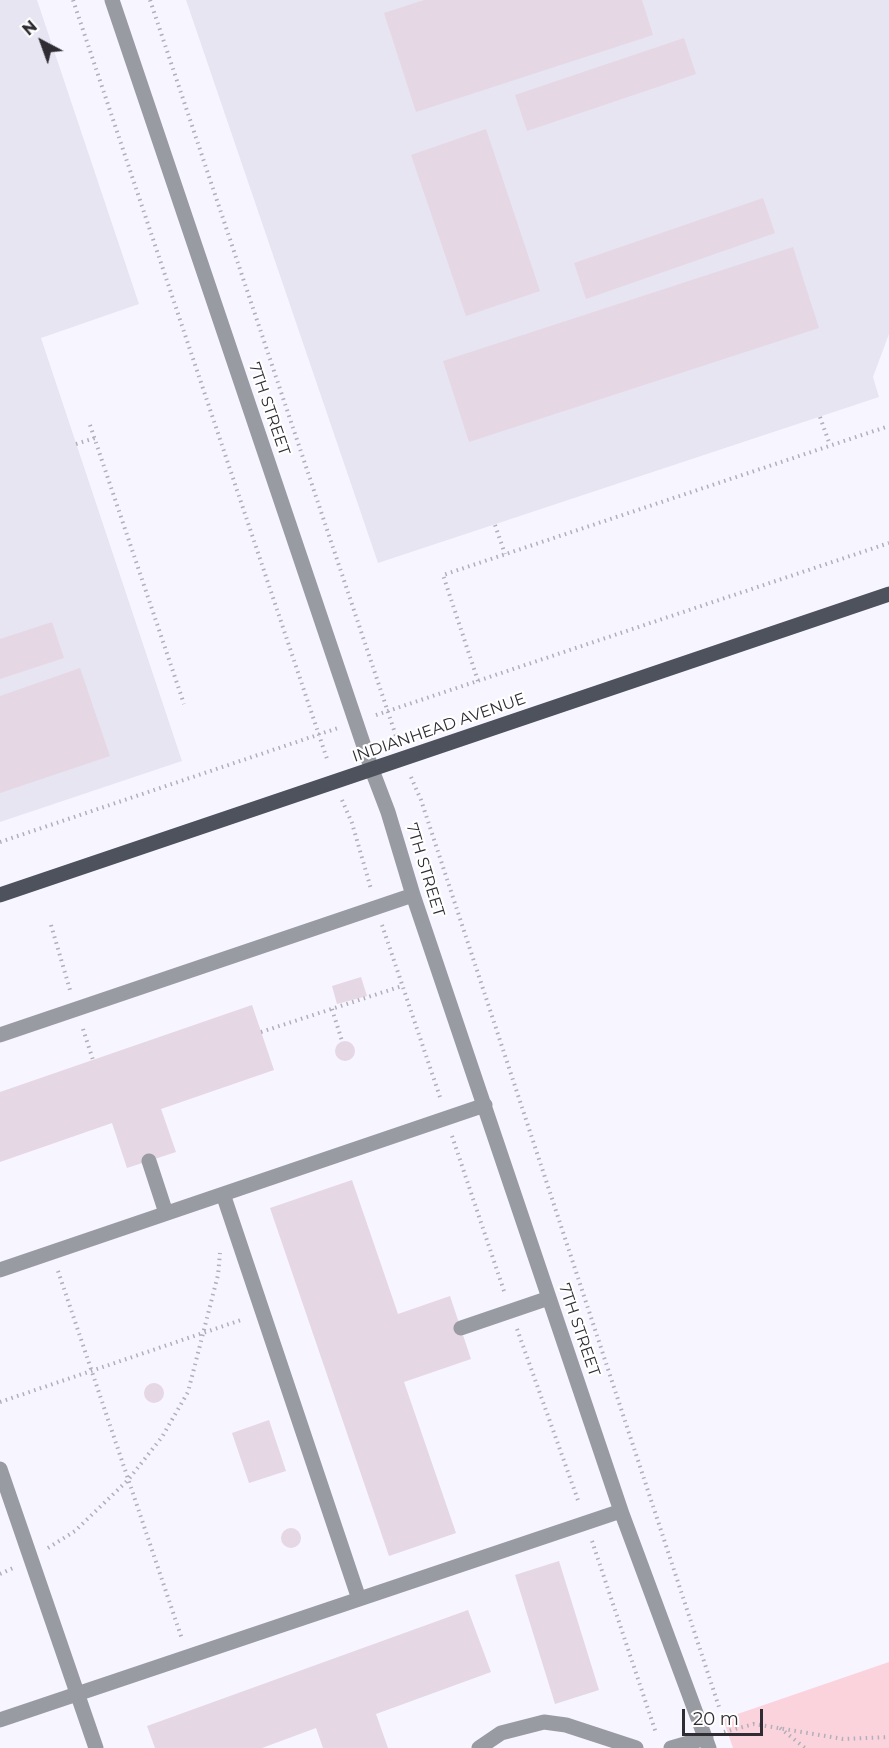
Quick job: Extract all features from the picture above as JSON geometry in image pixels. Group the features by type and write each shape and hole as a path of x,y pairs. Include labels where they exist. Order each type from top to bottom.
{"main road":[{"name":"INDIANHEAD AVENUE","path":"0,895 889,594"}],"street":[{"name":"7TH STREET","path":"112,0 388,812 413,895 621,1511 708,1743"},
{"path":"0,1035 413,895"},
{"path":"0,1270 484,1106"},
{"path":"148,1161 166,1213"},
{"path":"223,1194 359,1599"},
{"path":"461,1328 549,1298"},
{"path":"0,1469 96,1748"},
{"path":"0,1720 621,1511"},
{"path":"479,1748 501,1733 544,1722 566,1725 636,1748"},
{"path":"671,1748 708,1743"}],"path":[{"path":"73,0 334,782 352,823 376,908 511,1311 586,1523 657,1737"},
{"path":"150,0 403,759 425,812 723,1719"},
{"path":"820,417 830,445"},
{"path":"90,424 184,704"},
{"path":"478,681 443,575 889,426"},
{"path":"76,444 95,438"},
{"path":"495,525 505,554"},
{"path":"0,842 889,543"},
{"path":"261,1032 402,986"},
{"path":"332,1009 342,1041"},
{"path":"0,1574 30,1560 75,1532 128,1480 162,1437 188,1392 218,1275 220,1245"},
{"path":"52,1252 188,1657"},
{"path":"0,1402 263,1312"},
{"path":"708,1743 727,1732 754,1724 843,1738 889,1737"},
{"path":"725,1725 730,1740"},
{"path":"778,1726 805,1748"}],"shaded area":[{"path":"0,0 37,0 139,304 41,338 182,761 0,822"},
{"path":"186,0 889,0 889,334 873,377 879,397 378,563"},
{"path":"889,1662 889,1748 733,1748 723,1719"}],"building":[{"path":"424,0 642,0 653,35 416,112 384,13"},
{"path":"684,38 696,74 527,131 515,95"},
{"path":"486,129 540,291 466,316 411,155"},
{"path":"763,198 775,233 586,299 574,263"},
{"path":"793,247 819,328 469,442 443,361"},
{"path":"52,622 64,658 0,679 0,639"},
{"path":"80,668 110,756 0,793 0,696"},
{"path":"361,977 367,996 337,1004 332,986"},
{"path":"252,1005 274,1070 161,1109 176,1152 127,1168 112,1123 0,1162 0,1092"},
{"path":"345,1041 352,1044 355,1051 352,1058 345,1061 338,1058 335,1051 338,1044"},
{"path":"352,1180 398,1314 450,1296 471,1359 404,1382 456,1533 389,1556 270,1208"},
{"path":"154,1383 161,1386 164,1393 161,1400 154,1403 147,1400 144,1393 147,1386"},
{"path":"269,1420 286,1471 249,1483 232,1433"},
{"path":"291,1528 298,1531 301,1538 298,1545 291,1548 284,1545 281,1538 284,1531"},
{"path":"559,1561 599,1690 555,1704 515,1575"},
{"path":"468,1610 491,1672 376,1714 388,1748 323,1748 316,1728 262,1748 155,1748 147,1726"}]}
